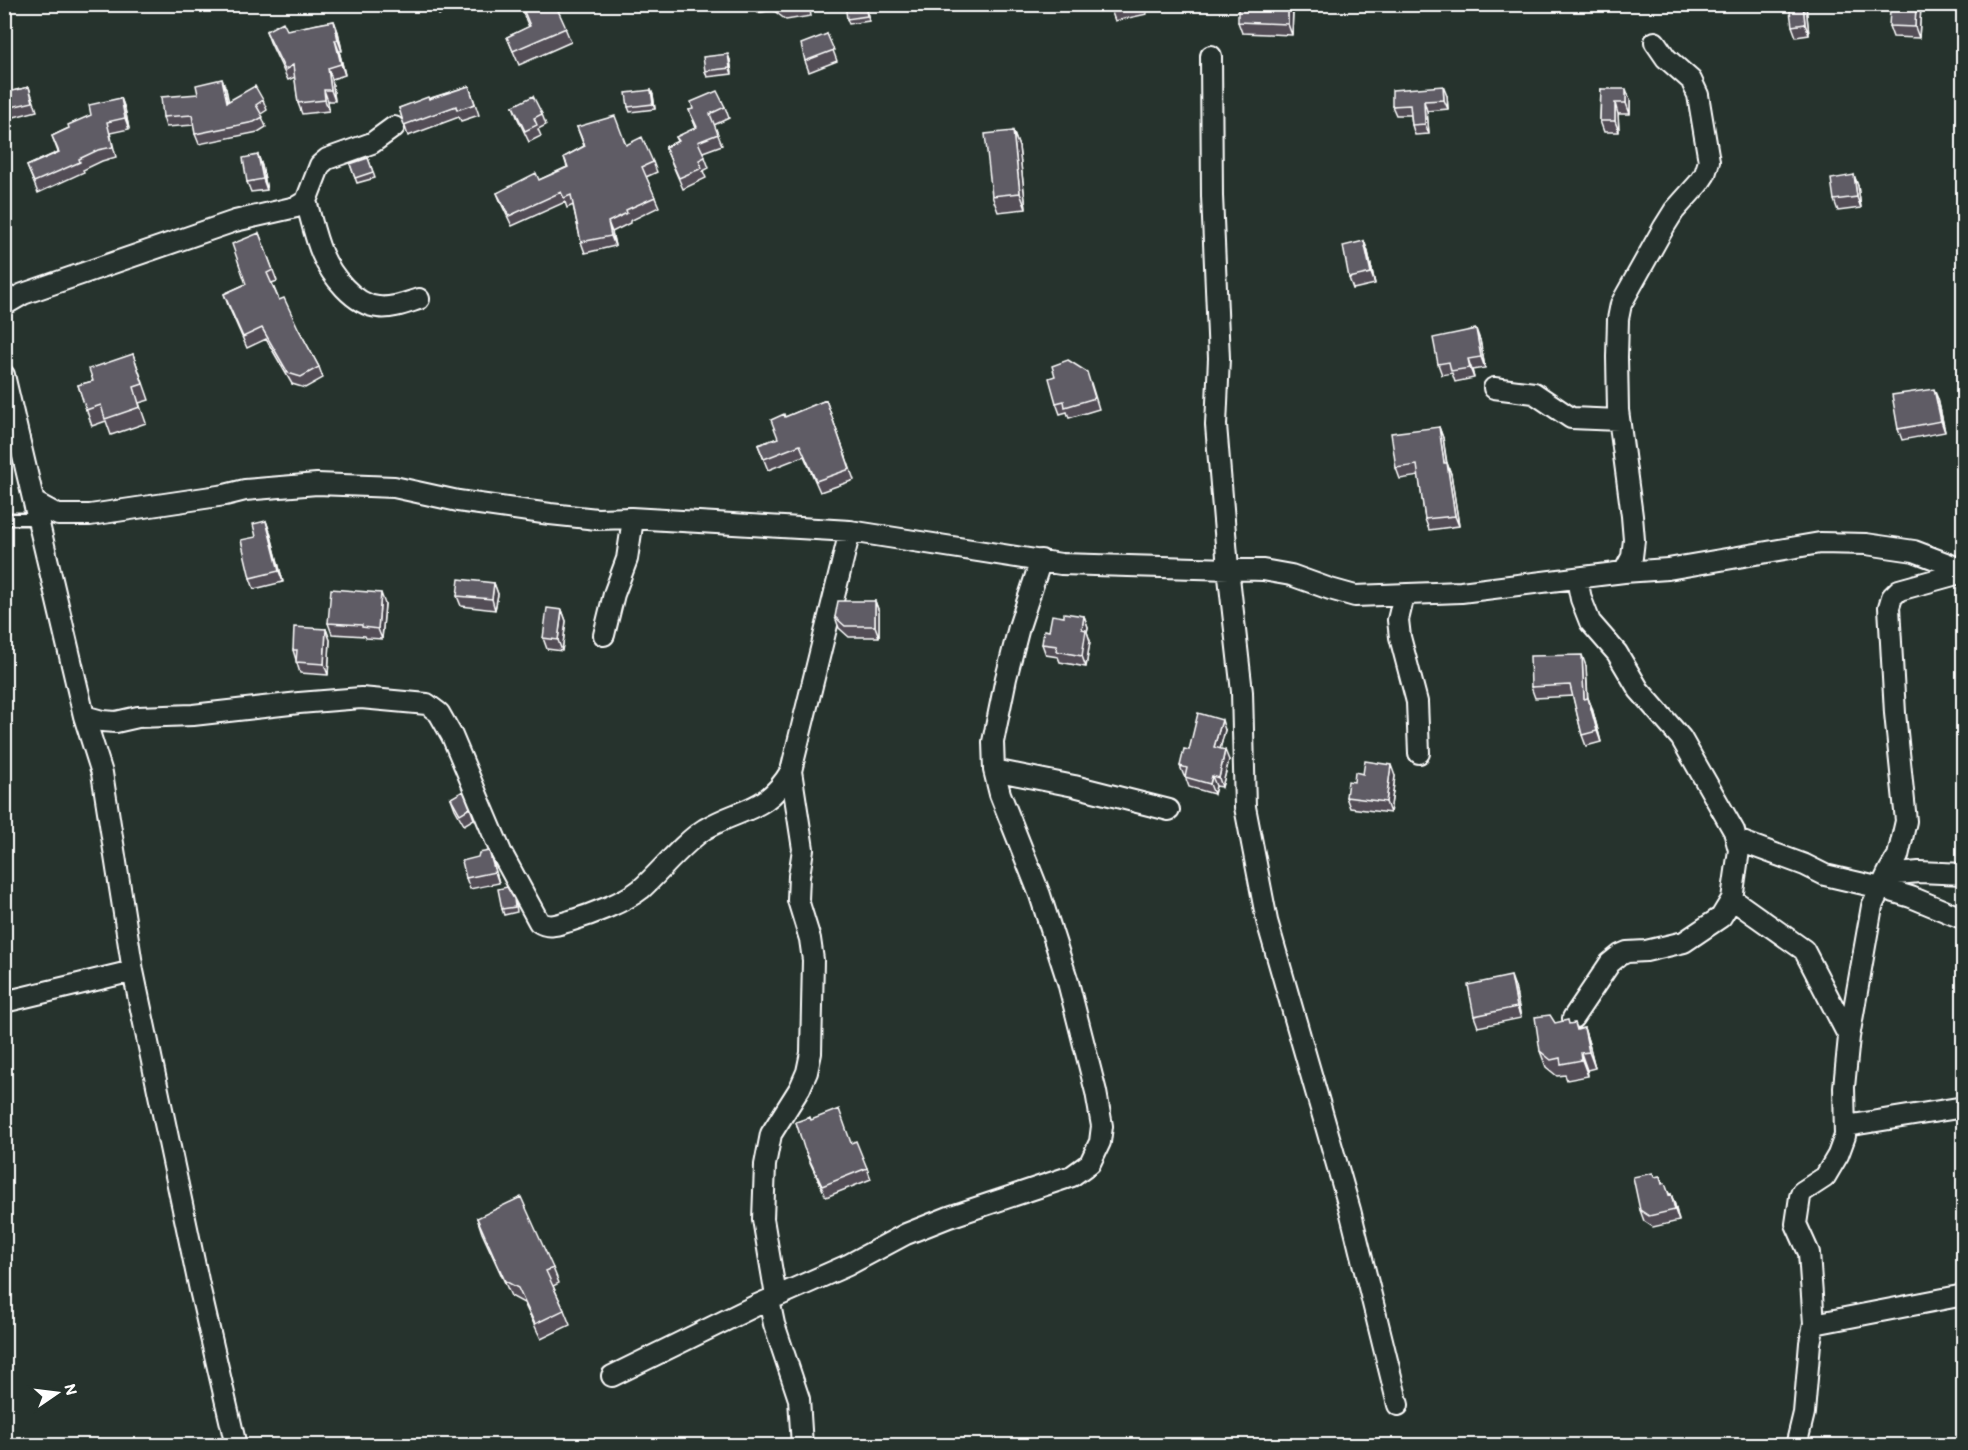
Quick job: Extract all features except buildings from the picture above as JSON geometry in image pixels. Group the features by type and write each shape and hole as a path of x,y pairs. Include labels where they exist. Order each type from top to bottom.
{"street":[{"path":"1624,572 1632,557 1634,540 1619,420 1617,357 1618,319 1621,304 1664,227 1674,211 1699,183 1709,161 1698,95 1691,80 1666,58 1655,42"},
{"path":"1211,56 1212,196 1219,358 1216,426 1228,568 1242,692 1245,807 1267,921 1350,1210 1398,1405"},
{"path":"4,305 23,294 235,221 296,207 306,201 320,165 327,159 372,144 394,127"},
{"path":"306,201 322,254 333,273 349,291 376,308 390,307 419,299"},
{"path":"4,375 84,716 102,773 133,971 236,1446"},
{"path":"1494,388 1534,393 1571,418 1619,420"},
{"path":"37,511 58,515 90,515 245,490 317,484 394,488 458,501 597,519 850,531 1061,564 1263,570 1292,575 1330,590 1355,596 1461,592 1624,572 1668,569 1820,543 1866,544 1914,551 1964,571"},
{"path":"604,635 632,538 633,519"},
{"path":"84,716 116,722 138,717 193,715 361,698 426,704 439,713 452,736 501,852 539,922 544,926 553,926 592,915 639,891 704,830 763,803 780,788 790,771 850,531"},
{"path":"612,1376 772,1298 848,1265 906,1234 949,1217 1072,1176 1090,1163 1100,1142 1102,1126 1096,1092 1068,982 1040,895 1000,794 994,771 993,742 1006,678 1019,627 1041,560"},
{"path":"1796,1446 1804,1413 1814,1324 1809,1253 1796,1224 1800,1197 1803,1192 1825,1177 1838,1155 1845,1136 1844,1087 1849,1037 1872,906 1899,856 1906,821 1895,713 1889,607 1892,597 1899,590 1964,571"},
{"path":"1573,1018 1610,963 1620,955 1684,942 1720,917 1732,899 1738,850 1737,840 1729,821 1681,738 1639,690 1617,653 1590,621 1581,599 1577,579"},
{"path":"1404,595 1398,620 1400,637 1417,702 1419,753"},
{"path":"790,771 803,849 798,900 810,939 813,960 811,1053 807,1072 800,1088 771,1134 765,1165 763,1219 774,1324 799,1399 802,1446"},
{"path":"994,771 1074,786 1169,810"},
{"path":"1737,840 1805,865 1825,875 1884,882 1919,873 1964,874"},
{"path":"1884,882 1911,897 1964,919"},
{"path":"1732,899 1804,950 1849,1037"},
{"path":"4,1002 133,971"},
{"path":"1846,1126 1964,1107"},
{"path":"1814,1324 1964,1295"}],"lane":[{"path":"4,519 37,511"}]}
